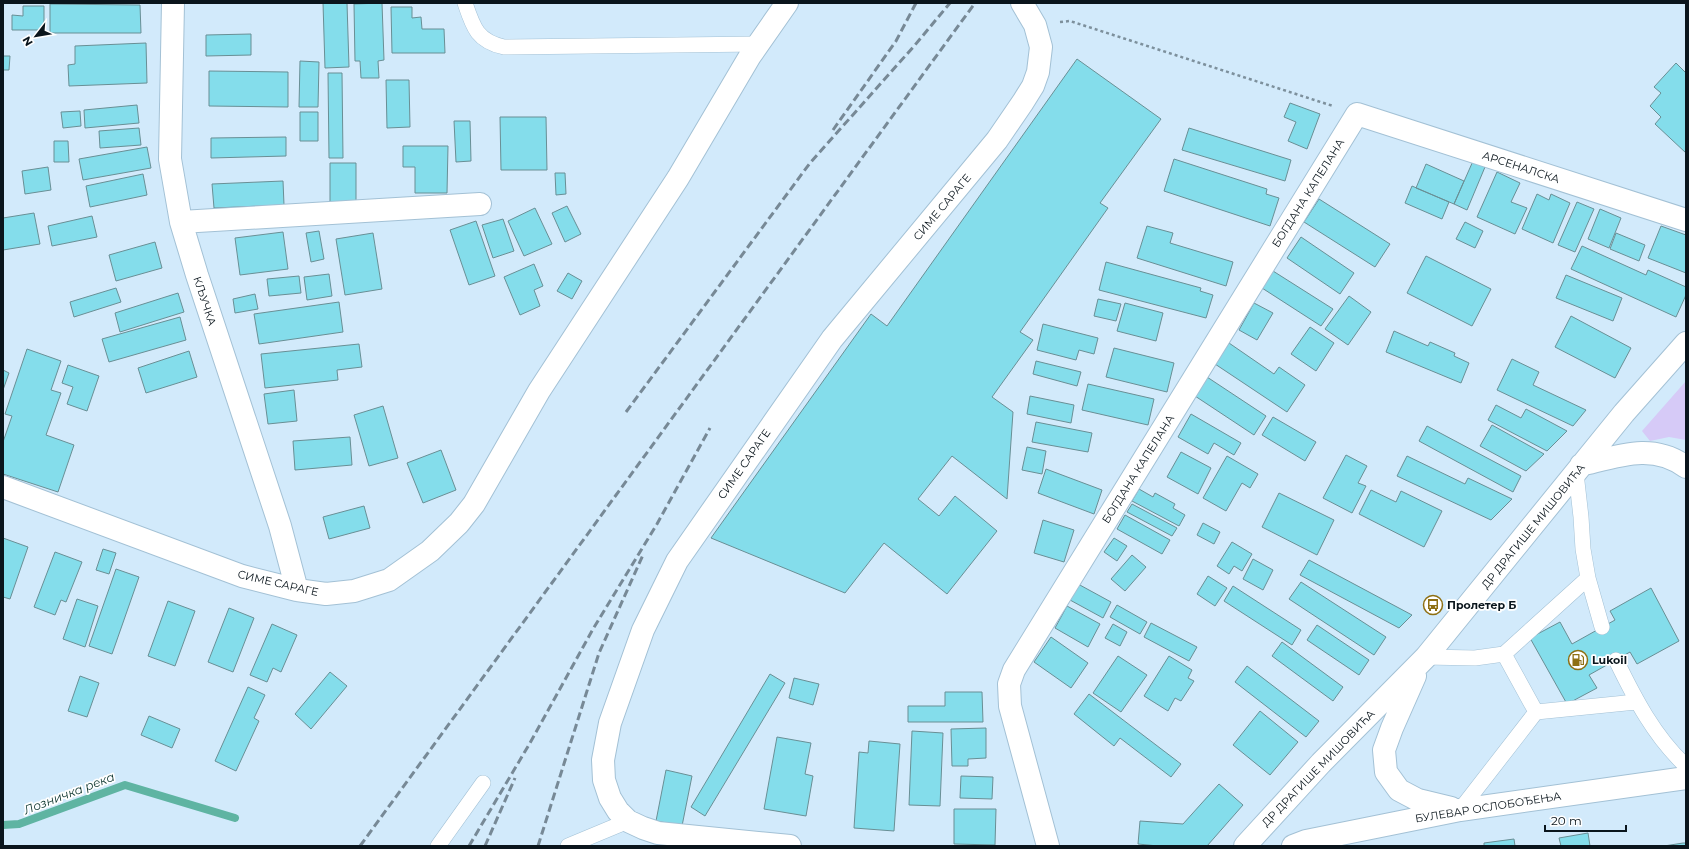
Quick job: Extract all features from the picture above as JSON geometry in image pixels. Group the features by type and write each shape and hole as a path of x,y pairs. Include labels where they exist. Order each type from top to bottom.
{"street":[{"name":"КЉУЧКА","path":"173,3 170,159 181,222 196,275 280,526 297,590"},
{"name":"СИМЕ САРАГЕ","path":"3,487 242,576 297,590 326,594 354,591 389,580 430,551 459,523 474,504 539,390 678,178 750,56 787,3"},
{"name":"СИМЕ САРАГЕ","path":"790,846 658,833 628,821 618,811 610,798 604,780 603,760 610,723 643,630 677,561 832,339 992,146 1033,86 1040,61 1041,47 1035,25 1022,3"},
{"name":"АРСЕНАЛСКА","path":"1357,114 1686,220"},
{"name":"БОГДАНА КАПЕЛАНА","path":"1048,846 1010,706 1009,684 1014,670 1357,114"},
{"path":"181,222 480,204"},
{"name":"ДР ДРАГИШЕ МИШОВИЋА","path":"1245,846 1321,763 1423,660 1624,413 1686,343"},
{"path":"1578,469 1634,453 1656,453 1678,461 1686,467"},
{"path":"1423,660 1392,728 1384,750 1386,772 1399,790 1418,800 1460,810"},
{"name":"БУЛЕВАР ОСЛОБОЂЕЊА","path":"1293,846 1306,841 1460,810 1686,778"}],"lane":[{"path":"465,3 474,28 481,36 492,44 504,47 758,44"},
{"path":"1578,469 1583,549 1588,578 1602,627"},
{"path":"1423,660 1475,658 1504,654 1588,578"},
{"path":"1504,654 1536,712"},
{"path":"1616,660 1636,702 1654,730 1675,756 1686,766"},
{"path":"1460,810 1536,712 1636,702"},
{"path":"438,846 483,783"},
{"path":"568,846 628,821"}],"path":[{"path":"1035,25 1070,21 1357,114"}],"shaded area":[{"path":"1686,381 1686,440 1669,437 1650,441 1642,431"}],"building":[{"path":"323,3 347,3 349,67 325,68"},
{"path":"382,3 384,60 378,61 379,78 361,78 360,61 355,61 354,4"},
{"path":"50,4 140,5 141,33 50,33"},
{"path":"23,6 44,6 44,30 12,30 12,15 23,16"},
{"path":"391,7 412,7 412,18 421,17 422,29 444,29 445,53 392,53"},
{"path":"251,34 251,55 206,56 206,35"},
{"path":"146,43 147,83 69,86 68,65 75,64 75,46"},
{"path":"3,56 10,56 9,70 3,70"},
{"path":"1077,59 1161,119 1100,203 1108,208 1020,332 1033,340 992,397 1013,412 1007,499 952,456 918,499 939,516 955,496 997,531 947,594 884,543 845,593 711,538 871,314 887,326"},
{"path":"300,61 319,62 318,107 299,107"},
{"path":"1676,63 1686,73 1686,153 1655,124 1661,117 1650,106 1661,93 1654,87"},
{"path":"209,71 288,72 288,107 209,106"},
{"path":"328,73 342,73 343,158 329,158"},
{"path":"386,80 409,80 410,127 387,128"},
{"path":"1290,103 1320,114 1307,149 1288,141 1296,122 1284,117"},
{"path":"137,105 139,123 85,128 84,110"},
{"path":"80,111 81,126 63,128 61,112"},
{"path":"300,112 318,112 318,141 300,141"},
{"path":"500,117 546,117 547,170 501,170"},
{"path":"454,121 470,121 471,161 456,162"},
{"path":"139,128 141,145 100,148 99,131"},
{"path":"1189,128 1291,160 1285,181 1182,150"},
{"path":"286,137 286,156 211,158 211,138"},
{"path":"54,141 68,141 69,162 54,162"},
{"path":"403,146 448,146 447,193 415,193 415,167 403,167"},
{"path":"147,147 151,168 83,180 79,159"},
{"path":"1174,159 1267,189 1266,194 1279,198 1270,226 1164,191"},
{"path":"1473,161 1485,167 1467,210 1454,204"},
{"path":"330,163 356,163 356,206 330,206"},
{"path":"1426,164 1464,181 1454,204 1416,188"},
{"path":"48,167 51,190 25,194 22,171"},
{"path":"1497,172 1520,183 1511,202 1527,208 1515,234 1477,217"},
{"path":"555,173 565,173 566,194 556,195"},
{"path":"143,174 147,195 90,207 86,186"},
{"path":"283,181 284,205 214,208 212,184"},
{"path":"1412,186 1449,202 1442,219 1405,203"},
{"path":"1537,194 1549,200 1551,194 1570,203 1553,243 1522,229"},
{"path":"1319,199 1390,244 1375,267 1304,222"},
{"path":"1577,202 1594,209 1575,252 1558,245"},
{"path":"567,206 581,234 565,242 552,213"},
{"path":"535,208 552,244 524,256 508,221"},
{"path":"1600,209 1621,218 1609,248 1588,239"},
{"path":"34,213 40,244 3,250 3,218"},
{"path":"92,216 97,237 52,246 48,226"},
{"path":"503,219 514,251 493,258 482,225"},
{"path":"476,221 495,276 469,285 450,230"},
{"path":"1465,222 1483,231 1475,248 1456,239"},
{"path":"1147,226 1173,233 1170,243 1233,262 1226,286 1137,258"},
{"path":"1661,226 1686,235 1686,273 1648,258"},
{"path":"319,231 324,259 311,262 306,233"},
{"path":"283,232 288,269 240,275 235,238"},
{"path":"373,233 382,289 345,295 336,239"},
{"path":"1616,233 1645,245 1639,261 1610,249"},
{"path":"1301,237 1354,273 1340,294 1287,258"},
{"path":"155,242 162,268 116,281 109,255"},
{"path":"1582,246 1646,275 1648,270 1686,287 1686,295 1676,317 1571,269"},
{"path":"1426,256 1491,289 1472,326 1407,293"},
{"path":"1106,262 1201,288 1200,291 1213,295 1206,318 1099,290"},
{"path":"534,264 543,286 534,290 540,306 520,315 504,277"},
{"path":"1273,271 1333,309 1321,326 1262,288"},
{"path":"568,273 582,281 572,299 557,291"},
{"path":"329,274 332,296 307,300 304,277"},
{"path":"1566,275 1622,298 1613,321 1556,298"},
{"path":"299,276 301,293 269,296 267,279"},
{"path":"116,288 121,302 74,317 70,302"},
{"path":"178,293 184,312 120,332 115,313"},
{"path":"255,294 258,309 235,313 233,299"},
{"path":"1349,296 1371,312 1348,345 1325,329"},
{"path":"1098,299 1121,304 1116,321 1094,316"},
{"path":"339,302 343,332 259,344 254,314"},
{"path":"1125,303 1163,313 1156,341 1117,331"},
{"path":"1254,303 1273,313 1257,340 1239,330"},
{"path":"1571,316 1631,348 1615,378 1555,347"},
{"path":"180,317 186,340 109,362 102,339"},
{"path":"1043,324 1098,338 1094,354 1079,350 1076,360 1037,350"},
{"path":"1310,327 1334,343 1316,371 1291,354"},
{"path":"1394,331 1428,346 1430,342 1455,353 1454,356 1469,363 1461,383 1386,352"},
{"path":"1229,343 1274,374 1279,367 1305,385 1287,412 1215,364"},
{"path":"359,344 362,367 337,370 338,380 265,388 261,354"},
{"path":"1114,348 1174,363 1167,392 1106,377"},
{"path":"27,349 61,361 51,390 61,393 46,435 74,445 58,492 3,474 3,442 12,416 5,414"},
{"path":"189,351 197,377 146,393 138,368"},
{"path":"1512,359 1539,372 1533,385 1586,410 1573,426 1497,390"},
{"path":"1036,361 1081,372 1077,386 1033,374"},
{"path":"68,365 99,376 87,411 67,404 73,387 62,383"},
{"path":"3,370 9,373 3,390"},
{"path":"1207,377 1266,416 1254,435 1195,396"},
{"path":"1088,384 1154,399 1148,425 1082,410"},
{"path":"294,390 297,421 268,424 264,394"},
{"path":"1030,396 1074,405 1071,423 1027,414"},
{"path":"1496,405 1521,418 1526,409 1567,431 1547,451 1488,420"},
{"path":"383,406 398,458 369,466 354,415"},
{"path":"1191,414 1241,443 1234,455 1214,443 1208,454 1178,437"},
{"path":"1273,417 1316,442 1305,461 1262,435"},
{"path":"1036,422 1092,433 1088,452 1032,442"},
{"path":"1492,425 1544,454 1526,471 1480,446"},
{"path":"1427,426 1521,476 1513,492 1419,441"},
{"path":"350,437 352,465 295,470 293,441"},
{"path":"1027,447 1046,451 1042,474 1022,470"},
{"path":"441,450 456,490 423,503 407,463"},
{"path":"1181,452 1211,468 1198,494 1167,477"},
{"path":"1346,455 1367,466 1358,483 1366,486 1352,513 1323,498"},
{"path":"1227,456 1258,474 1250,488 1242,483 1226,511 1203,498"},
{"path":"1407,456 1465,484 1468,478 1512,499 1491,520 1397,476"},
{"path":"1046,469 1102,490 1094,514 1038,493"},
{"path":"1139,489 1153,497 1155,493 1175,504 1173,508 1185,515 1179,526 1132,501"},
{"path":"1371,490 1396,502 1401,491 1442,511 1424,547 1359,514"},
{"path":"1279,493 1334,520 1317,555 1262,527"},
{"path":"1132,504 1177,528 1172,536 1127,512"},
{"path":"364,506 370,528 329,539 323,517"},
{"path":"1125,515 1170,540 1162,554 1117,529"},
{"path":"1043,520 1074,530 1064,562 1034,553"},
{"path":"1203,523 1220,532 1214,544 1197,535"},
{"path":"3,538 28,547 10,599 3,597"},
{"path":"1114,538 1127,546 1117,561 1104,552"},
{"path":"1232,542 1252,554 1242,571 1234,566 1229,574 1217,566"},
{"path":"103,549 116,553 109,574 96,570"},
{"path":"55,552 82,562 66,602 61,600 55,615 34,607"},
{"path":"1132,555 1146,567 1125,591 1111,579"},
{"path":"1253,559 1273,570 1263,590 1243,579"},
{"path":"1309,560 1412,615 1399,628 1300,575"},
{"path":"116,569 139,577 112,654 89,646"},
{"path":"1208,576 1227,588 1215,606 1197,594"},
{"path":"1301,582 1386,637 1374,655 1289,599"},
{"path":"1078,584 1111,602 1103,618 1070,600"},
{"path":"1233,586 1301,630 1292,645 1224,601"},
{"path":"1651,588 1679,641 1637,664 1630,652 1589,675 1597,688 1567,704 1530,638 1560,622 1572,644 1615,620 1610,611"},
{"path":"77,599 98,606 85,647 63,639"},
{"path":"168,601 195,611 175,666 148,656"},
{"path":"1117,605 1147,622 1140,634 1110,617"},
{"path":"1067,606 1100,624 1088,647 1055,628"},
{"path":"229,608 254,618 233,672 208,662"},
{"path":"1151,623 1197,647 1189,661 1144,637"},
{"path":"272,624 297,635 281,672 273,668 267,682 250,675"},
{"path":"1113,624 1127,632 1120,646 1105,638"},
{"path":"1317,625 1369,660 1359,675 1307,640"},
{"path":"1051,637 1088,663 1071,688 1034,662"},
{"path":"1282,642 1343,687 1333,701 1272,656"},
{"path":"1118,656 1147,675 1121,712 1093,693"},
{"path":"1169,656 1192,670 1188,678 1194,681 1181,701 1175,698 1168,711 1144,696"},
{"path":"1247,666 1319,721 1306,737 1235,682"},
{"path":"330,672 347,686 311,729 295,714"},
{"path":"770,674 785,683 705,816 691,807"},
{"path":"80,676 99,683 87,717 68,711"},
{"path":"794,678 819,684 813,705 789,698"},
{"path":"248,687 265,695 254,718 259,721 236,771 215,761"},
{"path":"945,692 982,692 983,722 908,722 908,706 945,706"},
{"path":"1089,694 1181,764 1171,777 1120,738 1114,746 1074,714"},
{"path":"1260,711 1298,742 1270,775 1233,745"},
{"path":"149,716 180,729 172,748 141,735"},
{"path":"986,728 986,758 968,759 968,766 952,766 951,729"},
{"path":"912,731 943,733 940,806 909,805"},
{"path":"777,737 811,743 805,774 813,776 806,816 764,809"},
{"path":"869,741 900,744 894,831 854,828 859,752 868,753"},
{"path":"666,770 692,776 682,826 656,821"},
{"path":"961,776 993,777 992,799 960,798"},
{"path":"1219,784 1243,805 1207,846 1158,846 1138,844 1140,821 1183,824"},
{"path":"954,809 996,809 995,845 954,844"},
{"path":"1588,833 1590,846 1561,846 1559,838"},
{"path":"1514,839 1515,846 1484,846 1484,843"},
{"path":"1686,843 1686,846 1664,846"}],"waterway":[{"name":"Лозничка река","path":"3,825 19,824 125,785 235,818"}],"railway":[{"path":"833,130 896,41 916,3"},
{"path":"626,412 810,163 915,45 950,3"},
{"path":"360,846 975,3"},
{"path":"469,846 530,743 593,629 657,524 710,428"},
{"path":"538,846 599,653 643,555"},
{"path":"485,846 515,778"}],"place":[{"name":"Пролетер Б","path":"1433,605"},
{"name":"Lukoil","path":"1578,660"}]}
